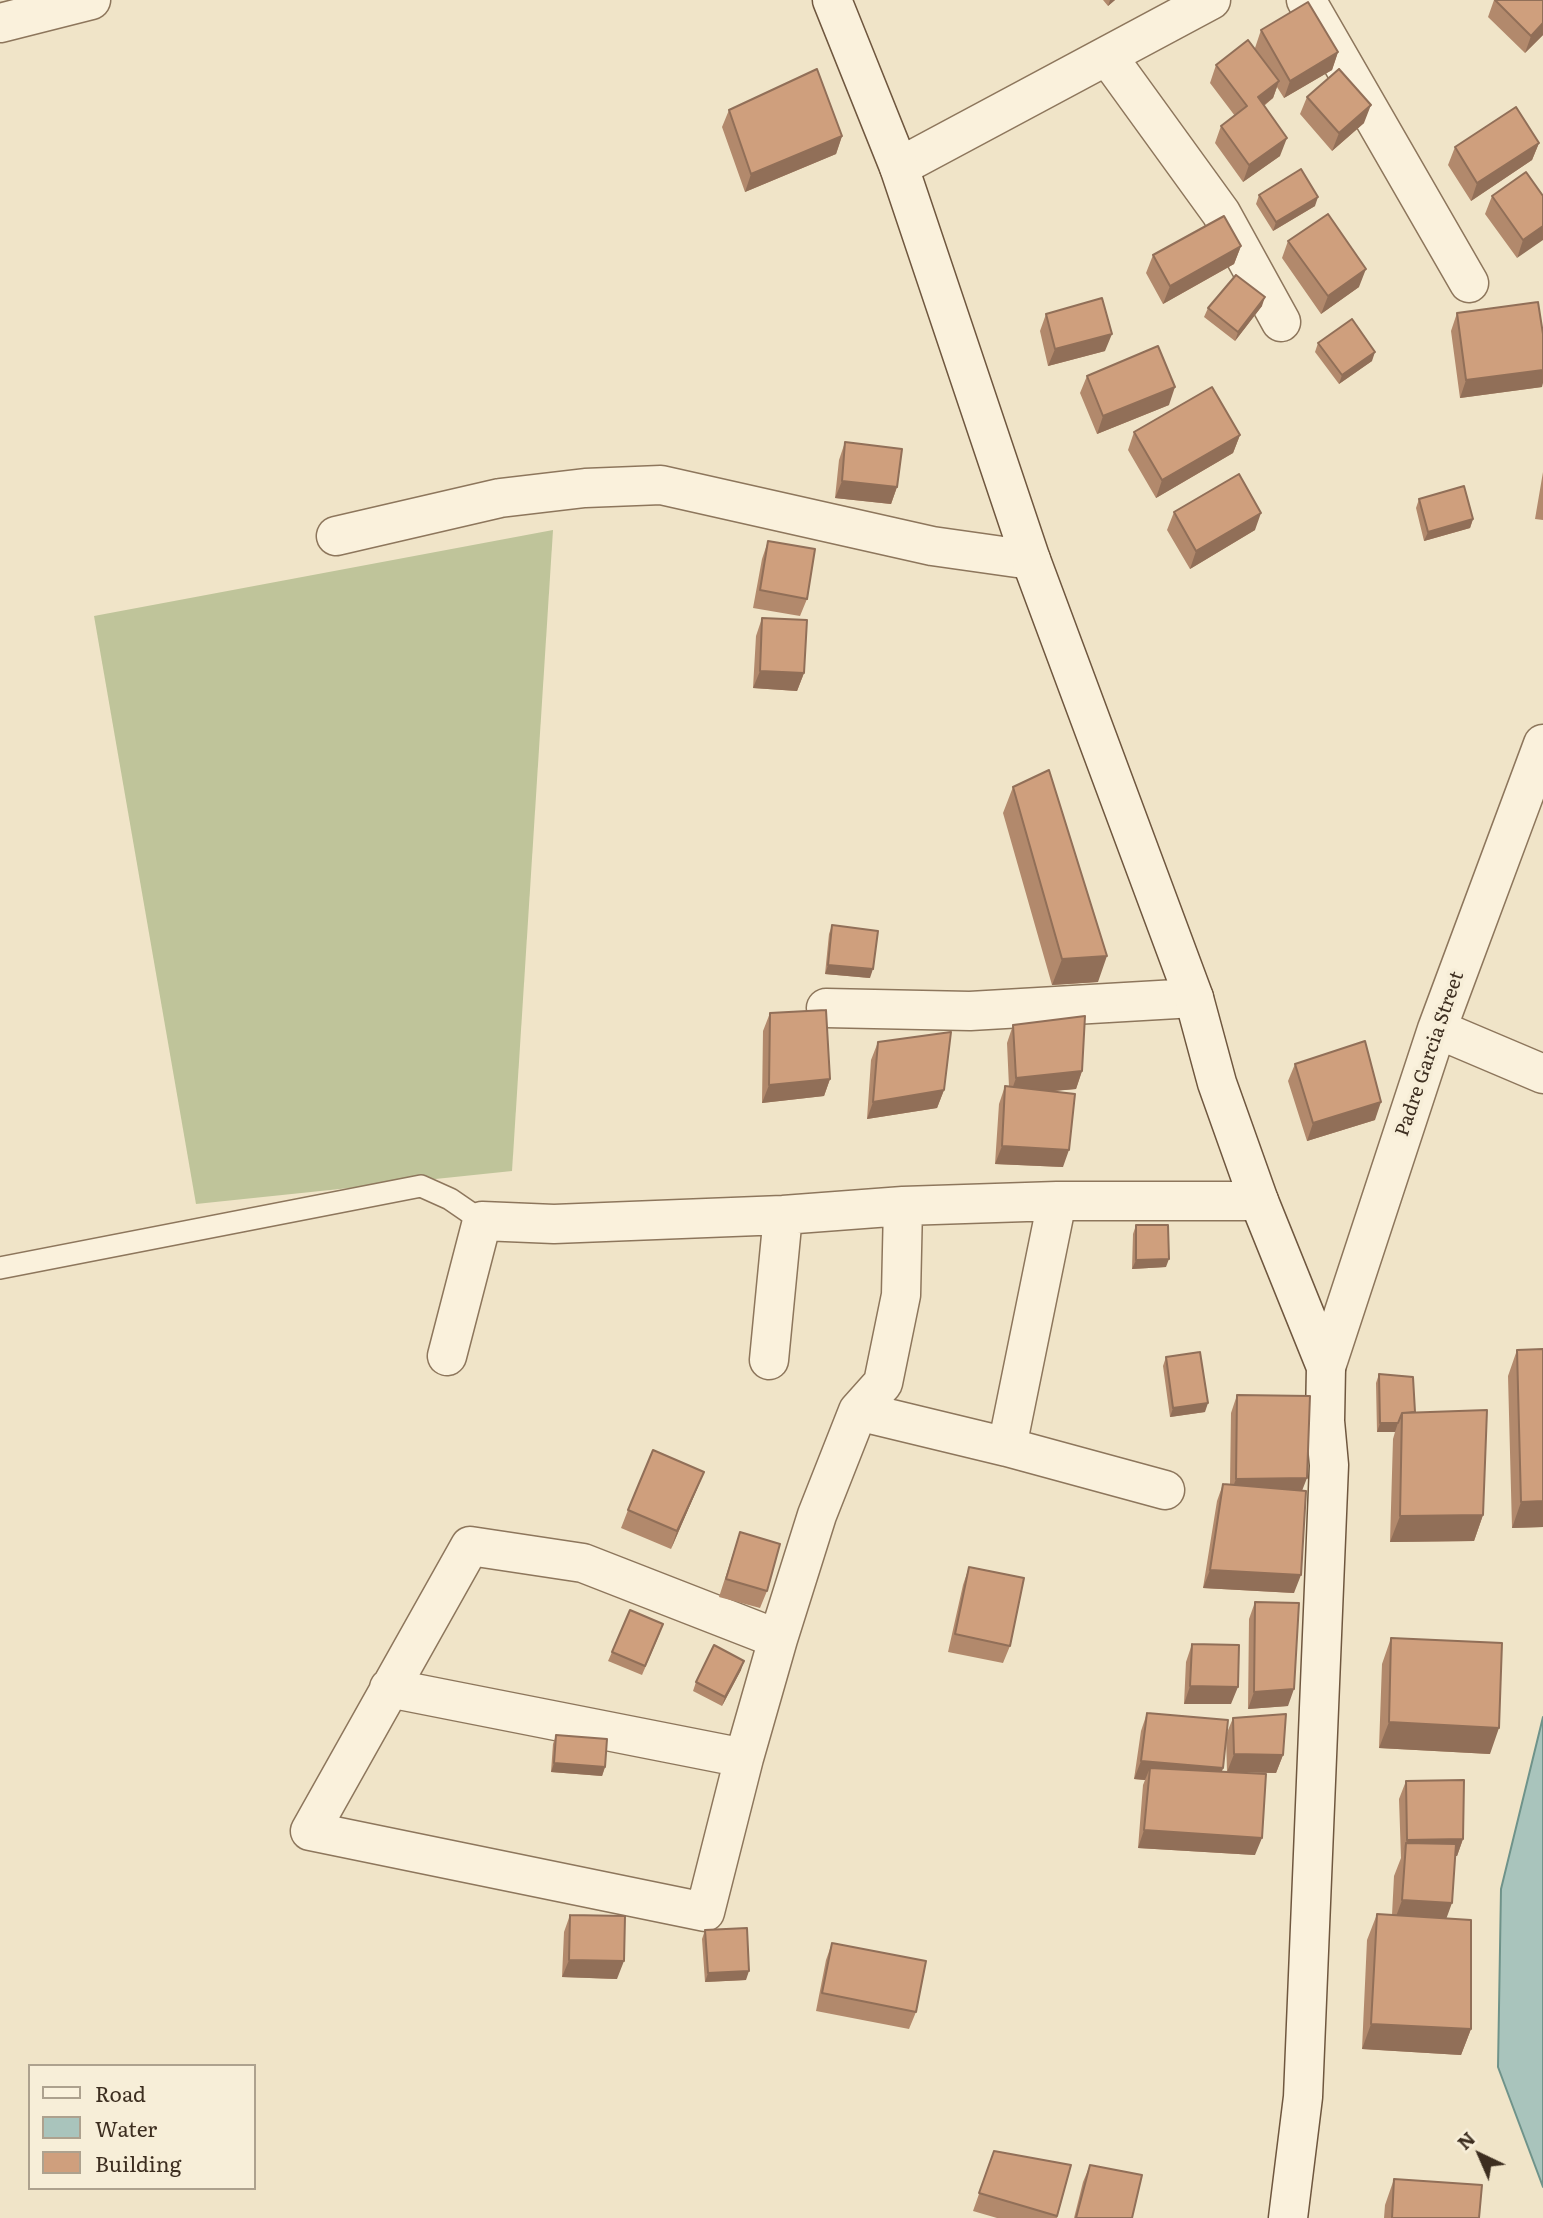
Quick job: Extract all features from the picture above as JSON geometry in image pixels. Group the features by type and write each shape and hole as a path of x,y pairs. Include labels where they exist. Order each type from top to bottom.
{"street":[{"path":"0,23 91,0"},
{"path":"832,0 899,167 1031,560 1194,998 1217,1083 1259,1201 1326,1367 1325,1421 1329,1465 1303,2097 1289,2218"},
{"path":"899,167 1211,0"},
{"path":"1306,0 1469,283"},
{"path":"1108,57 1221,213 1281,322"},
{"path":"336,536 500,498 585,488 661,485 932,546 1031,560"},
{"name":"Padre Garcia Street","path":"1326,1367 1437,1030 1543,744"},
{"path":"826,1008 970,1011 1194,998"},
{"path":"1437,1030 1543,1074"},
{"path":"447,1356 482,1221 554,1224 1058,1201 1259,1201"},
{"path":"1007,1447 1058,1201"},
{"path":"778,1639 583,1563 470,1546 310,1831 705,1913 744,1758 817,1515 858,1411 883,1383 901,1295 903,1206"},
{"path":"769,1360 783,1215"},
{"path":"858,1411 1007,1447 1165,1490"},
{"path":"389,1688 744,1758"}],"lane":[{"path":"0,1268 421,1186 450,1199 482,1221"}],"green space":[{"path":"553,530 512,1171 196,1204 94,616"}],"water":[{"path":"1543,1717 1543,2187 1498,2067 1501,1889"}],"building":[{"path":"1495,0 1543,0 1543,23 1531,36"},
{"path":"1308,2 1338,52 1290,81 1261,30"},
{"path":"1248,40 1279,81 1258,97 1287,138 1249,165 1221,126 1247,106 1216,65"},
{"path":"817,69 842,136 751,174 729,110"},
{"path":"1339,69 1371,105 1339,133 1307,97"},
{"path":"1516,107 1539,143 1477,183 1455,147"},
{"path":"1301,169 1318,197 1276,222 1259,195"},
{"path":"1526,172 1543,196 1543,226 1523,240 1492,196"},
{"path":"1328,214 1366,269 1328,296 1288,241"},
{"path":"1224,216 1241,246 1170,286 1153,255"},
{"path":"1236,275 1265,297 1238,332 1208,308"},
{"path":"1102,298 1112,334 1055,349 1046,314"},
{"path":"1538,302 1543,334 1543,370 1466,380 1457,313"},
{"path":"1352,319 1375,352 1342,375 1318,343"},
{"path":"1158,346 1175,387 1103,416 1087,376"},
{"path":"1212,387 1240,435 1162,480 1134,432"},
{"path":"845,442 902,449 897,487 842,481"},
{"path":"1239,474 1261,513 1196,551 1174,512"},
{"path":"1464,486 1473,519 1428,532 1419,499"},
{"path":"768,541 815,549 807,599 760,590"},
{"path":"762,618 807,620 804,673 760,671"},
{"path":"1049,770 1107,956 1062,959 1013,787"},
{"path":"832,925 878,931 873,969 828,965"},
{"path":"826,1010 830,1079 769,1085 770,1013"},
{"path":"1085,1016 1082,1071 1016,1078 1013,1025"},
{"path":"951,1032 944,1090 873,1102 878,1042"},
{"path":"1365,1041 1381,1102 1313,1123 1295,1064"},
{"path":"1005,1086 1075,1094 1069,1150 1002,1146"},
{"path":"1136,1225 1168,1225 1169,1259 1136,1260"},
{"path":"1543,1349 1543,1501 1521,1502 1517,1350"},
{"path":"1200,1352 1208,1403 1173,1408 1166,1357"},
{"path":"1379,1374 1413,1377 1415,1412 1402,1413 1398,1423 1380,1423"},
{"path":"1237,1395 1310,1396 1307,1478 1236,1479"},
{"path":"1487,1410 1483,1515 1400,1516 1402,1413"},
{"path":"653,1450 704,1472 677,1531 628,1510"},
{"path":"1223,1484 1306,1491 1301,1575 1210,1570"},
{"path":"740,1532 780,1544 767,1591 726,1579"},
{"path":"969,1567 1024,1578 1010,1646 955,1634"},
{"path":"1255,1602 1299,1603 1294,1689 1254,1692"},
{"path":"630,1610 663,1624 645,1666 612,1652"},
{"path":"1391,1638 1502,1643 1499,1728 1389,1722"},
{"path":"1192,1644 1239,1645 1238,1687 1190,1686"},
{"path":"714,1645 744,1661 725,1697 696,1682"},
{"path":"1147,1713 1228,1720 1223,1768 1141,1761"},
{"path":"1286,1714 1283,1755 1234,1754 1233,1718"},
{"path":"556,1735 607,1739 605,1767 554,1763"},
{"path":"1150,1768 1266,1774 1262,1838 1144,1830"},
{"path":"1464,1780 1463,1839 1407,1840 1406,1781"},
{"path":"1406,1843 1456,1844 1452,1903 1402,1900"},
{"path":"1377,1914 1471,1920 1471,2029 1371,2024"},
{"path":"570,1915 625,1916 624,1961 569,1960"},
{"path":"747,1928 749,1971 708,1973 705,1930"},
{"path":"832,1943 926,1961 916,2012 822,1993"},
{"path":"994,2151 1071,2165 1057,2216 979,2193"},
{"path":"1090,2165 1142,2175 1132,2218 1076,2218"},
{"path":"1394,2179 1482,2185 1479,2218 1392,2218"}]}
